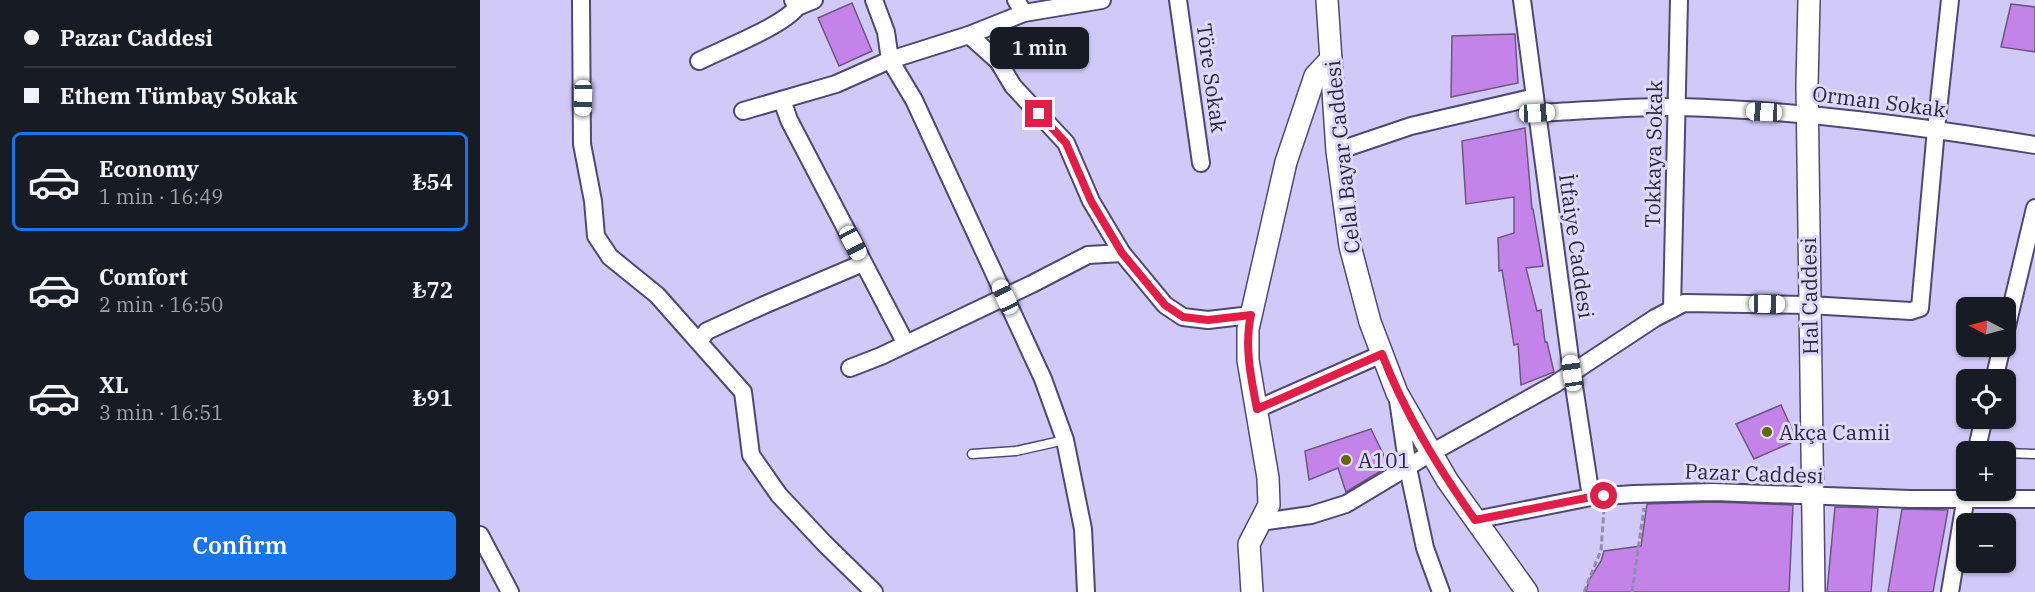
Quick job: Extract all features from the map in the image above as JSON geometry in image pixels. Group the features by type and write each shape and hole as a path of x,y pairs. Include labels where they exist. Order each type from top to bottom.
{"street":[{"path":"580,0 582,144 593,201 596,236 610,257 657,295 743,392 752,455 779,495 874,592"},
{"path":"699,61 791,15 795,3 813,0"},
{"path":"874,0 886,32 890,60 914,100 1043,379 1065,440 1083,529 1086,592"},
{"path":"742,111 836,84 890,60 969,35 1020,7 1100,0"},
{"name":"Töre Sokak","path":"1178,0 1201,163"},
{"name":"Celal Bayar Caddesi","path":"1327,0 1337,151 1350,246 1370,322 1397,393 1431,453 1447,480 1527,592"},
{"name":"İtfaiye Caddesi","path":"1522,0 1572,373 1597,496"},
{"name":"Tokkaya Sokak","path":"1672,309 1679,0"},
{"name":"Hal Caddesi","path":"1809,0 1809,305 1814,592"},
{"path":"1262,522 1311,515 1346,504 1572,373 1655,318 1684,303 1809,305 1911,310 1920,308 1950,0"},
{"path":"969,35 998,61 1013,86 1066,143 1091,201 1122,253 1165,305 1183,317 1208,320 1251,315"},
{"path":"1252,592 1249,544 1269,505 1268,477 1248,360 1248,329 1286,162 1315,76 1331,59"},
{"path":"782,100 789,120 906,344"},
{"name":"Orman Sokak","path":"1337,151 1412,126 1536,105 1677,107 1808,115 1936,129 2035,146"},
{"path":"2014,297 2035,208"},
{"path":"850,368 1005,297 1088,255 1122,253"},
{"path":"699,341 706,331 764,304 864,263"},
{"path":"1257,409 1382,354"},
{"path":"1397,393 1408,468 1425,548 1441,592"},
{"name":"Pazar Caddesi","path":"1475,520 1597,496 1713,492 1813,497 1956,495"},
{"name":"Pazar Caddesi","path":"2016,498 2035,499"},
{"path":"1950,592 1965,501"},
{"path":"480,535 510,592"}],"lane":[{"path":"972,454 1016,451 1065,440"},
{"path":"2016,453 2035,454"}],"path":[{"path":"1632,592 1646,494"},
{"path":"1584,592 1601,550 1597,496"}],"building":[{"path":"852,3 872,51 839,66 818,18"},
{"path":"2011,4 2035,7 2035,52 2001,47"},
{"path":"1515,34 1518,83 1451,97 1452,36"},
{"path":"1525,128 1532,209 1543,266 1526,268 1537,311 1541,310 1545,342 1547,342 1554,372 1521,385 1518,344 1514,345 1502,270 1499,271 1498,238 1514,233 1514,197 1466,204 1462,141"},
{"name":"Akça Camii","path":"1781,405 1797,440 1754,459 1736,424"},
{"name":"A101","path":"1371,429 1389,466 1346,492 1338,468 1309,480 1305,451"},
{"path":"1713,502 1793,505 1789,592 1586,592 1589,580 1601,561 1604,551 1641,546 1647,504"},
{"path":"1835,507 1878,508 1871,592 1827,592"},
{"path":"1902,509 1948,510 1933,592 1888,592"}],"place":[{"name":"Akça Camii","path":"1767,432"},
{"name":"A101","path":"1346,460"}],"route":[{"path":"1039,114 1066,143 1091,201 1122,253 1165,305 1183,317 1208,320 1251,315 1248,329 1248,360 1257,409 1382,354 1397,393 1447,480 1475,520 1604,496"}]}
